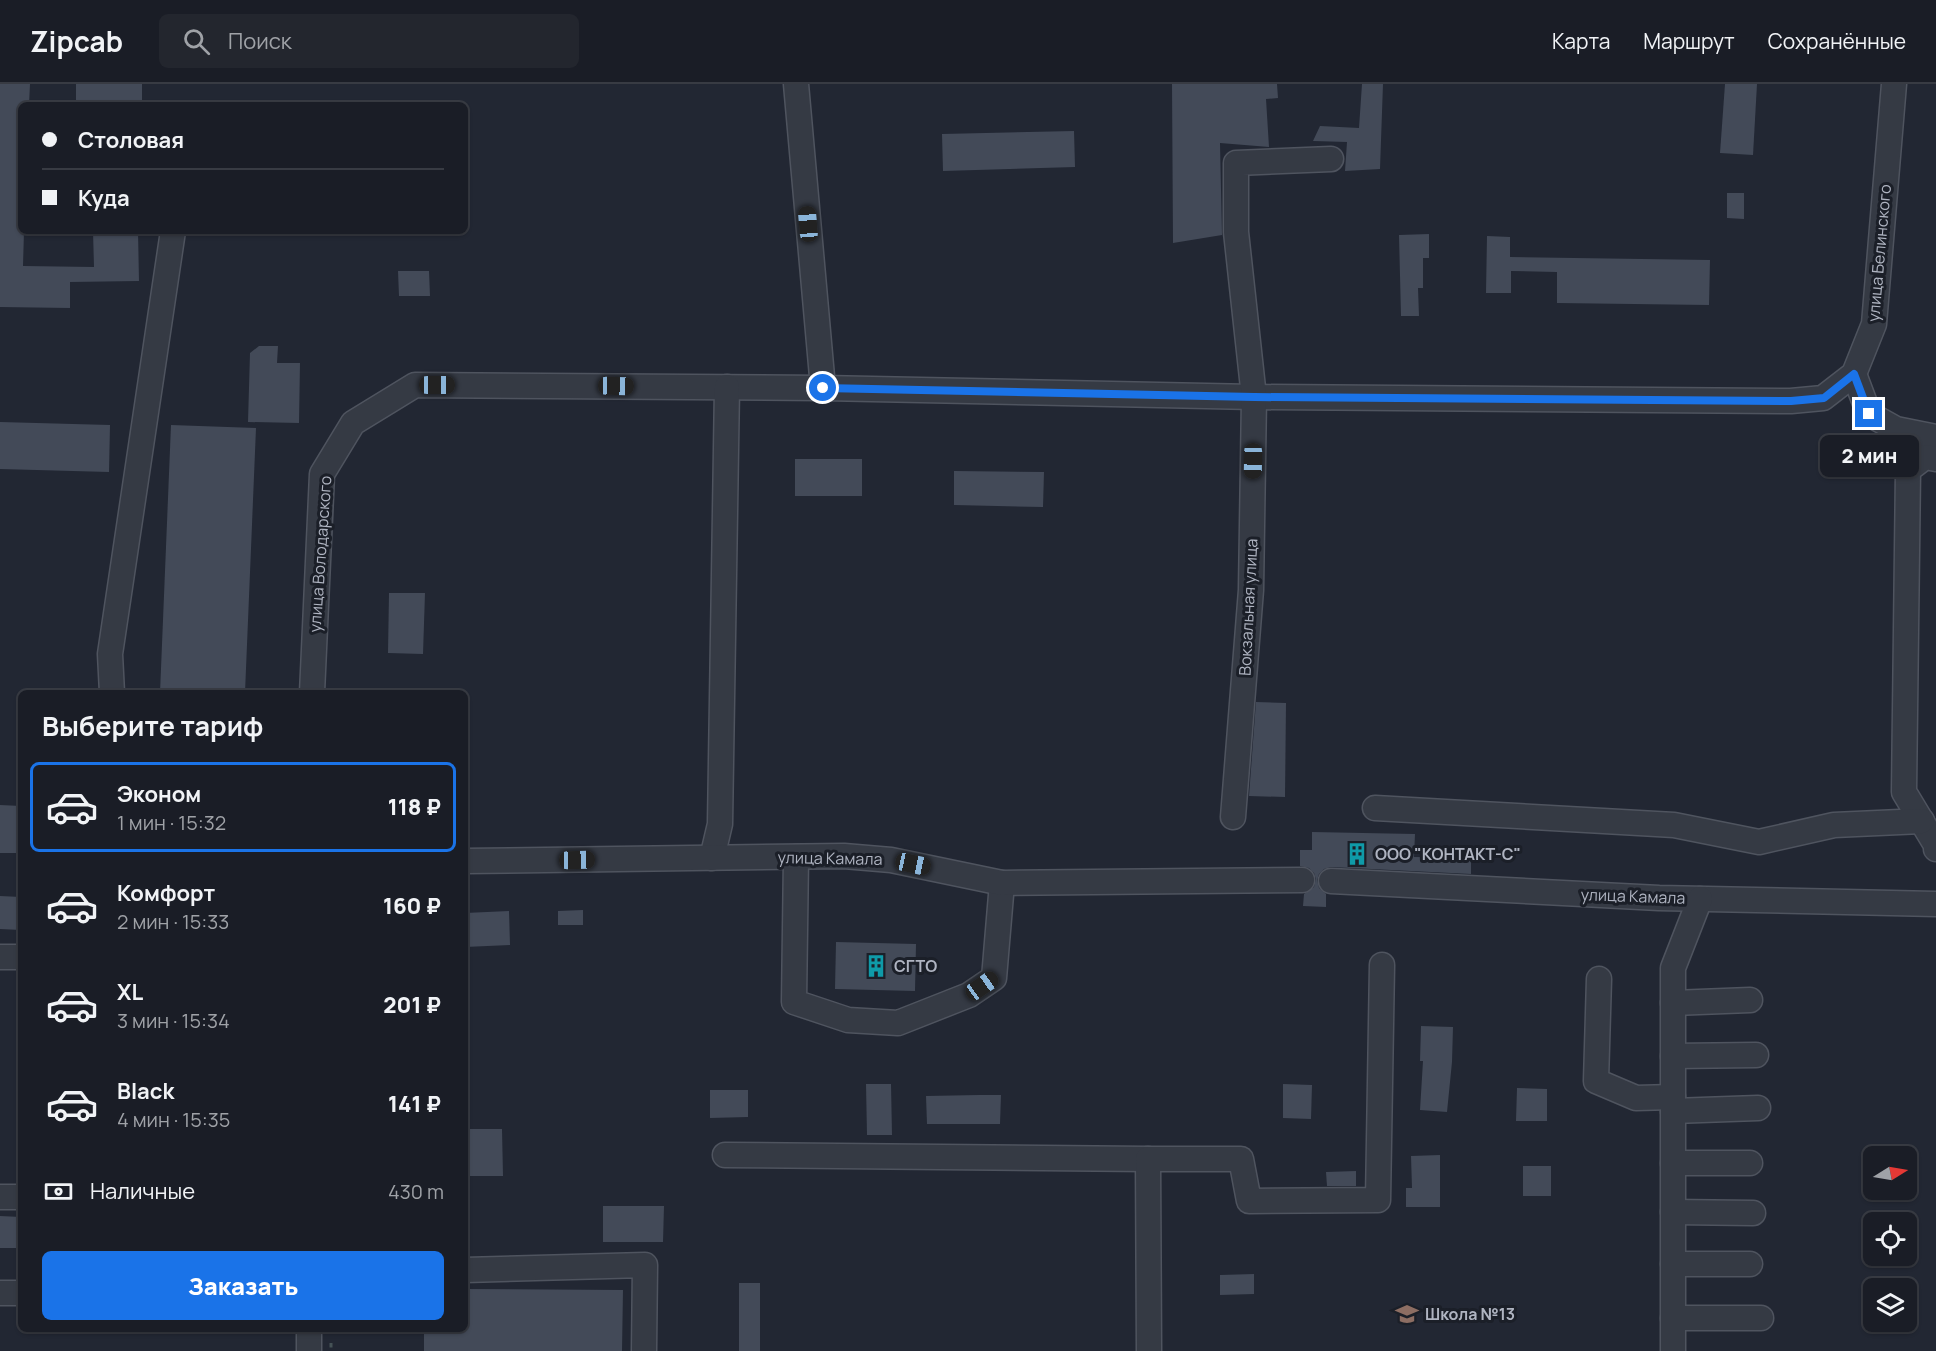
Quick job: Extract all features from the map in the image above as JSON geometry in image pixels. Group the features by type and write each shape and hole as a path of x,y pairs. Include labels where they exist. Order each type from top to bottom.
{"street":[{"path":"796,84 823,388"},
{"name":"улица Белинского","path":"353,423 415,385 823,388 1254,397 1791,401 1824,398 1854,374 1874,324 1894,84"},
{"name":"Вокзальная улица","path":"1233,817 1251,590 1254,397 1236,232 1236,163 1331,159"},
{"path":"112,690 110,654 173,234"},
{"path":"1854,374 1869,414 1896,429 1936,437"},
{"path":"712,858 720,824 728,387"},
{"name":"улица Володарского","path":"312,690 322,474 353,423"},
{"path":"1936,459 1925,457 1908,470 1904,792 1936,846"},
{"path":"1375,808 1674,825 1759,842 1834,825 1922,821"},
{"name":"улица Камала","path":"468,861 844,856 891,860 1002,883 1302,880"},
{"path":"796,857 794,1002 848,1020 898,1023 969,995 994,978 1002,883"},
{"name":"улица Камала","path":"1331,881 1700,898 1936,904"},
{"path":"1673,1351 1673,968 1700,898"},
{"path":"0,957 18,957"},
{"path":"725,1155 1241,1159 1249,1201 1378,1200 1382,965"},
{"path":"1599,979 1596,1081 1636,1098 1673,1104 1758,1108"},
{"path":"1673,1003 1750,1000"},
{"path":"1673,1056 1756,1055"},
{"path":"1148,1159 1149,1351"},
{"path":"1673,1163 1750,1163"},
{"path":"0,1197 18,1197"},
{"path":"1672,1212 1753,1213"},
{"path":"1673,1264 1750,1264"},
{"path":"468,1270 645,1265 644,1351"},
{"path":"0,1293 18,1293"},
{"path":"1672,1318 1761,1318"},
{"path":"309,1332 309,1351"}],"building":[{"path":"0,84 30,84 29,102 18,102 18,234 24,234 23,266 94,267 93,234 138,234 139,281 70,282 70,308 0,307"},
{"path":"76,84 142,84 142,102 76,102"},
{"path":"1172,84 1277,84 1278,98 1266,99 1269,147 1220,143 1222,235 1173,243"},
{"path":"1362,84 1383,84 1380,169 1345,171 1347,142 1313,141 1320,126 1359,128"},
{"path":"1725,84 1757,84 1753,155 1720,153"},
{"path":"1074,131 1075,167 943,171 942,134"},
{"path":"1727,193 1744,193 1744,219 1727,218"},
{"path":"1429,234 1429,258 1423,258 1423,288 1418,288 1419,316 1401,316 1399,235"},
{"path":"1487,236 1510,237 1510,257 1710,260 1709,305 1557,303 1557,272 1511,271 1511,293 1486,293"},
{"path":"398,271 429,271 430,296 399,296"},
{"path":"259,346 278,346 277,363 300,363 299,423 248,422 250,353"},
{"path":"0,422 110,425 109,472 0,469"},
{"path":"171,425 256,428 245,690 160,690"},
{"path":"795,459 862,459 862,496 795,496"},
{"path":"954,471 1044,472 1043,507 954,505"},
{"path":"389,593 425,593 423,654 388,653"},
{"path":"1256,702 1286,703 1285,797 1249,796"},
{"path":"0,805 18,806 18,853 0,853"},
{"name":"ООО \"КОНТАКТ-С\"","path":"1312,832 1415,834 1414,857 1471,858 1471,874 1331,867 1324,869 1317,880 1319,888 1326,894 1326,907 1303,906 1304,894 1314,887 1316,879 1309,868 1300,866 1300,850 1312,850"},
{"path":"0,896 18,897 18,930 0,929"},
{"path":"583,910 583,925 558,925 558,911"},
{"path":"509,911 510,945 468,947 468,913"},
{"name":"СГТО","path":"836,942 916,944 915,991 835,989"},
{"path":"1421,1026 1453,1027 1447,1112 1420,1110 1423,1061 1420,1061"},
{"path":"866,1084 891,1084 892,1135 867,1135"},
{"path":"1283,1084 1312,1085 1311,1119 1283,1118"},
{"path":"1517,1088 1547,1089 1547,1121 1516,1121"},
{"path":"710,1090 748,1090 748,1117 710,1118"},
{"path":"1001,1095 1000,1124 927,1124 926,1096"},
{"path":"468,1129 502,1129 503,1176 468,1176"},
{"path":"1440,1155 1440,1207 1406,1207 1406,1188 1412,1188 1411,1156"},
{"path":"1523,1166 1551,1166 1551,1196 1523,1196"},
{"path":"1356,1171 1356,1186 1327,1186 1326,1172"},
{"path":"603,1206 664,1206 663,1242 603,1242"},
{"path":"0,1216 18,1217 18,1248 0,1248"},
{"path":"1254,1274 1254,1294 1220,1295 1220,1275"},
{"path":"739,1283 760,1283 760,1351 739,1351"},
{"path":"468,1289 623,1290 622,1351 424,1351 424,1332 468,1332"}],"place":[{"name":"ООО \"КОНТАКТ-С\"","path":"1357,854"},
{"name":"СГТО","path":"876,966"},
{"name":"Школа №13","path":"1407,1314"}],"route":[{"path":"823,388 1254,397 1791,401 1824,398 1854,374 1869,414"}]}
